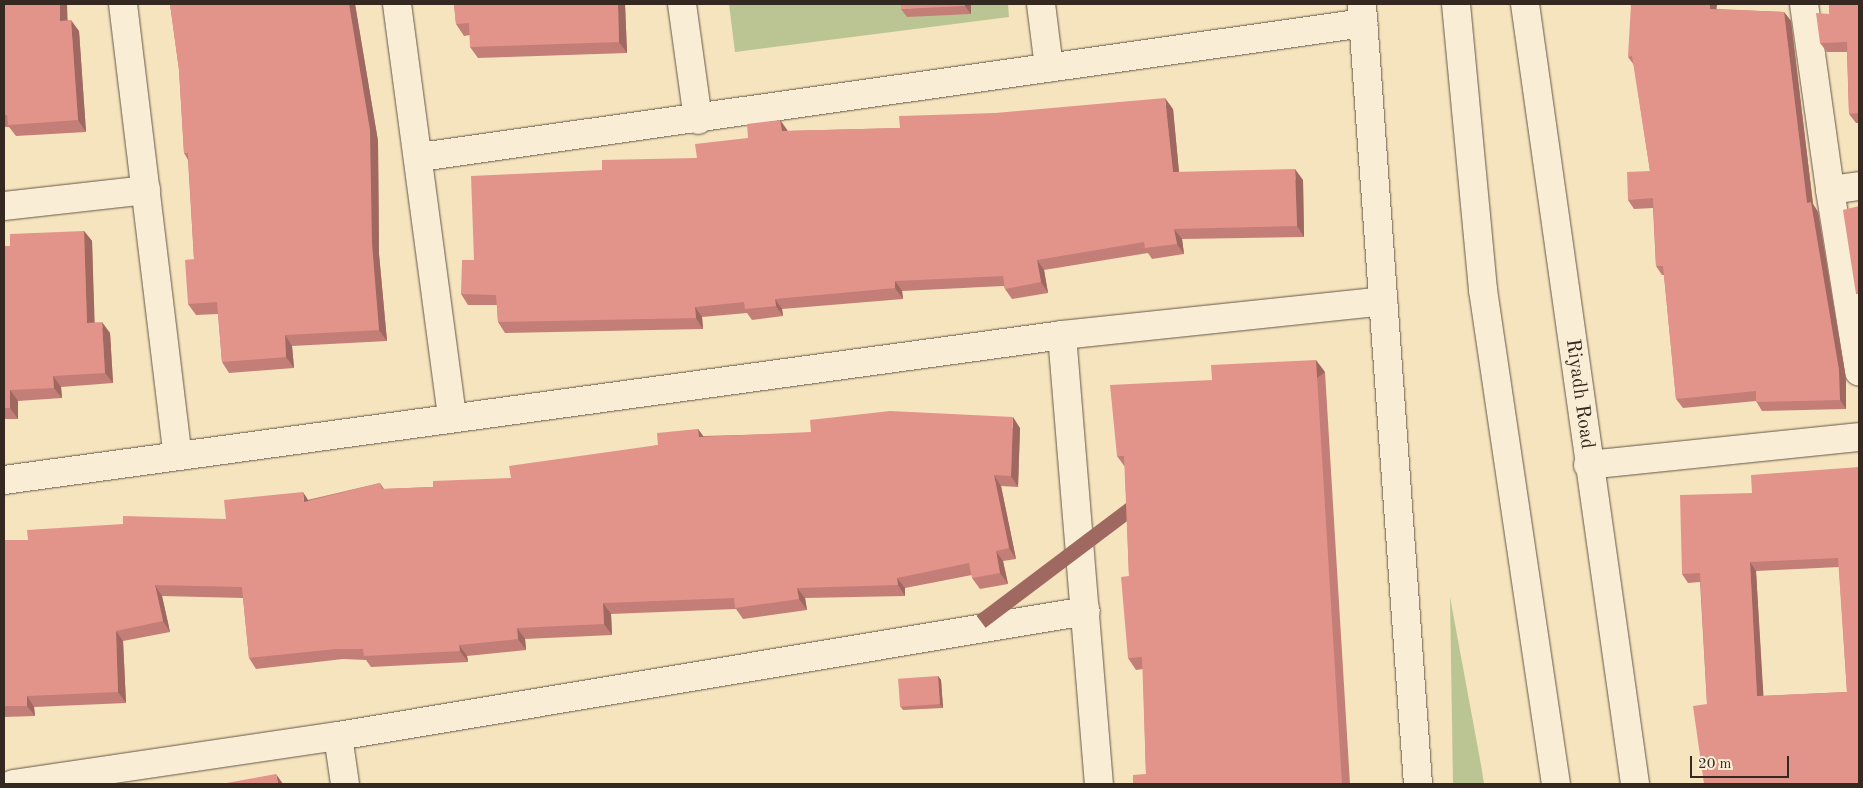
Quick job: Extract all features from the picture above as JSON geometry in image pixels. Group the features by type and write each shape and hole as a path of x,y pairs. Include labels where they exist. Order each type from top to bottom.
{"street":[{"path":"123,4 178,456"},
{"path":"397,4 420,157 452,417"},
{"path":"682,4 698,120"},
{"path":"1041,4 1048,67"},
{"path":"1456,4 1483,290 1556,784"},
{"name":"Riyadh Road","path":"1525,4 1634,784"},
{"path":"1804,4 1830,190 1859,372"},
{"path":"420,157 698,120 1048,67 1363,13 1418,784"},
{"path":"1830,190 1859,186"},
{"path":"4,206 146,190"},
{"path":"4,480 452,417 1062,335 1383,301"},
{"path":"1062,335 1099,784"},
{"path":"1588,465 1859,437"},
{"path":"12,784 71,780 1086,611"},
{"path":"338,736 345,784"}],"green space":[{"path":"729,4 1008,4 1009,17 735,52"},
{"path":"1450,597 1481,765 1484,784 1453,784"}],"building":[{"path":"4,4 60,4 60,21 71,20 78,120 8,125 7,115 4,115"},
{"path":"170,4 349,4 370,130 372,243 379,330 285,335 286,357 222,362 217,302 188,304 185,260 194,259 188,153 184,153 179,70"},
{"path":"454,4 618,4 619,42 470,47 469,23 456,24"},
{"path":"901,4 965,4 965,6 901,9"},
{"path":"1631,4 1710,4 1710,9 1784,12 1807,203 1811,202 1839,370 1840,400 1756,402 1756,391 1676,399 1663,266 1656,266 1653,198 1628,200 1627,172 1650,171 1632,56 1628,57"},
{"path":"1829,4 1859,4 1859,113 1849,114 1847,42 1820,43 1816,13 1829,14"},
{"path":"1165,98 1173,172 1295,169 1297,226 1174,229 1177,244 1145,248 1144,242 1037,260 1041,282 1005,289 1003,276 895,281 895,288 775,299 776,306 745,309 744,302 695,307 696,318 498,322 496,295 461,294 462,260 474,260 471,176 602,170 602,160 697,158 695,144 748,138 747,124 780,120 782,131 900,128 899,116 995,113"},
{"path":"1859,206 1859,294 1856,294 1843,210"},
{"path":"84,231 87,323 102,322 105,373 53,376 54,388 10,390 10,408 4,408 4,246 10,246 10,234"},
{"path":"1316,360 1342,784 1133,784 1133,775 1146,774 1142,657 1128,658 1121,577 1129,576 1124,456 1117,456 1110,385 1212,380 1211,365"},
{"path":"890,411 1013,417 1011,476 994,475 1009,548 996,551 1000,573 972,578 969,563 897,578 898,585 797,588 799,599 735,608 734,598 603,603 604,624 517,628 518,639 459,645 460,651 364,656 363,649 336,649 249,658 242,587 155,585 163,621 116,631 118,692 27,696 27,706 4,706 4,540 28,540 27,530 123,524 123,516 226,519 224,500 303,492 304,502 380,483 382,489 433,487 433,481 511,478 509,466 658,445 657,433 698,429 699,437 811,432 810,420"},
{"path":"1859,467 1859,784 1704,784 1693,706 1707,704 1700,573 1682,574 1680,495 1752,493 1751,475","holes":["1838,558 1847,692 1757,696 1750,562"]},
{"path":"938,676 940,704 900,707 898,679"},
{"path":"276,774 278,784 221,784"}]}
